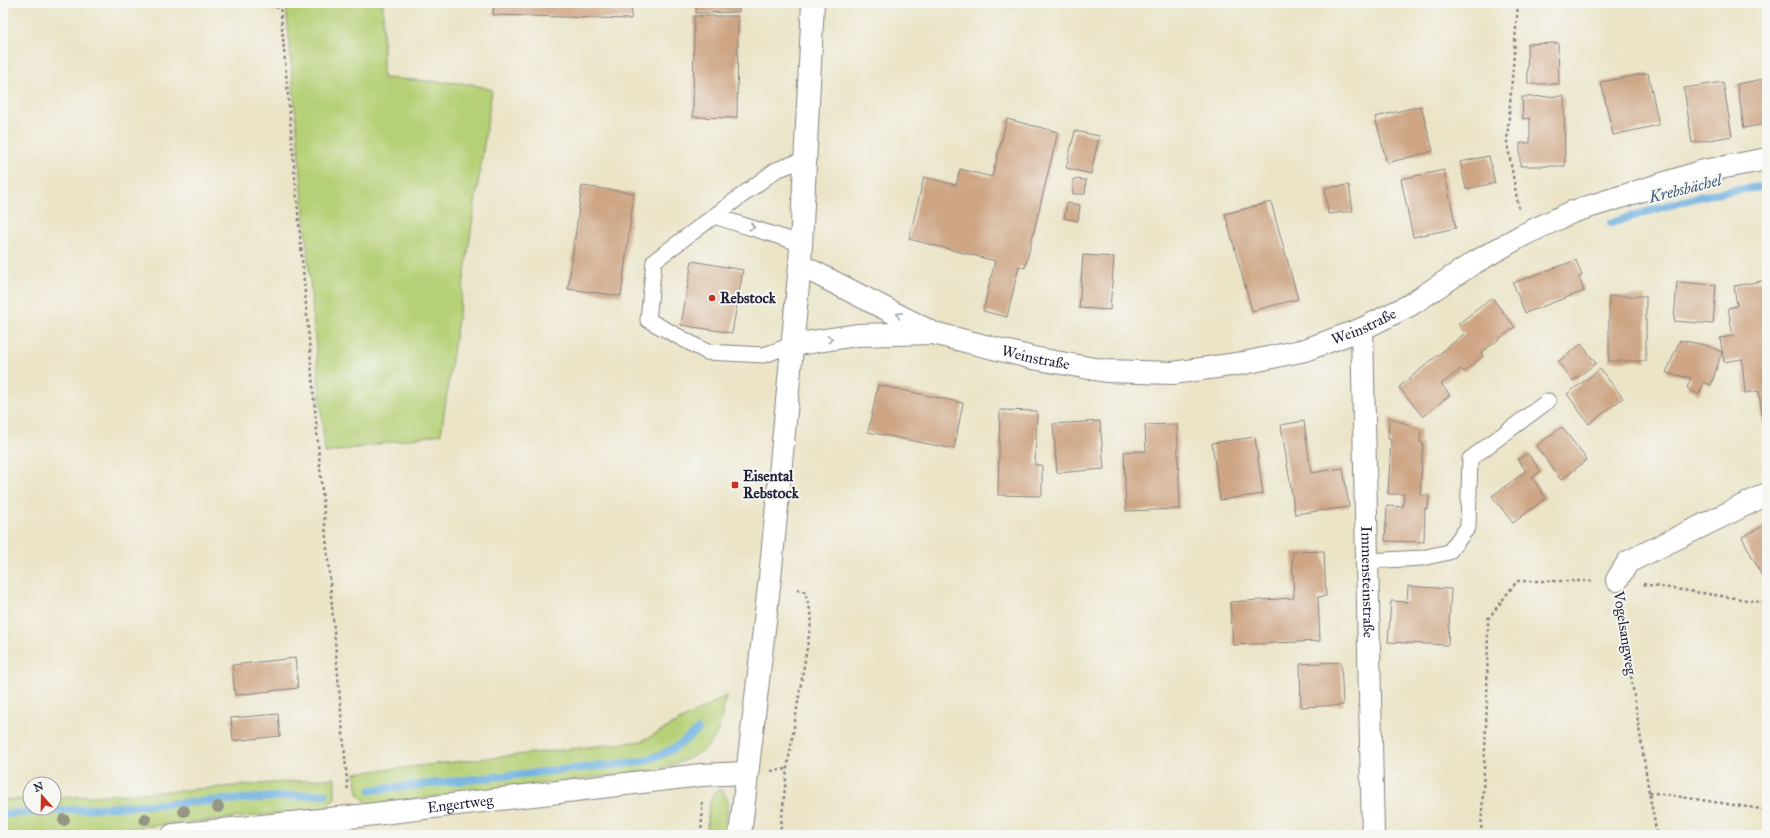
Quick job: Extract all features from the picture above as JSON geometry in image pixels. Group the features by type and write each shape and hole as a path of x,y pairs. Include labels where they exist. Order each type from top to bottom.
{"main road":[{"path":"740,835 770,578 800,265 813,3"},
{"name":"Weinstraße","path":"800,265 933,333 1033,358 1099,370 1173,373 1244,364 1305,350 1362,329 1410,305 1472,264 1523,234 1572,212 1704,171 1767,159"},
{"name":"Immensteinstraße","path":"1362,329 1373,835"},
{"name":"Weinstraße","path":"792,345 857,335 933,333"},
{"name":"Vogelsangweg","path":"1617,580 1628,562 1767,494"},
{"name":"Engertweg","path":"174,835 350,817 701,776 747,773"}],"lane":[{"path":"792,345 764,354 707,352 648,320 654,260 776,170 806,160"},
{"path":"714,216 800,243"},
{"path":"1367,561 1422,558 1449,552 1468,527 1470,459 1548,401"}],"path":[{"path":"246,3 281,8"},
{"path":"280,3 350,817"},
{"path":"1518,3 1507,142 1523,234"},
{"path":"770,578 805,592 812,617 787,769 780,835"},
{"path":"1481,835 1487,703 1488,619 1517,581 1617,580 1767,603"},
{"name":"Vogelsangweg","path":"1617,580 1649,792 1657,835"},
{"path":"700,835 702,818 701,776"},
{"path":"1649,792 1767,810"}],"green space":[{"path":"286,3 383,3 383,78 472,84 492,90 441,434 325,453"},
{"path":"726,696 719,729 712,741 699,753 692,757 657,770 375,804 364,800 357,789 355,773 642,741"},
{"path":"335,778 335,798 324,809 60,835 3,835 3,800 22,799 22,816 62,816 62,798 172,791"},
{"path":"718,790 723,791 728,800 724,835 706,835 710,803 714,793"}],"building":[{"path":"494,3 632,3 631,19 493,15"},
{"path":"696,3 739,3 739,12 696,13"},
{"path":"694,16 738,16 737,118 693,117"},
{"path":"1558,43 1559,84 1528,84 1527,44"},
{"path":"1648,73 1659,125 1613,135 1601,82"},
{"path":"1764,79 1767,98 1767,124 1744,128 1737,84"},
{"path":"1723,82 1732,136 1692,143 1684,88"},
{"path":"1564,96 1565,166 1520,166 1520,143 1530,143 1530,118 1523,119 1522,97"},
{"path":"1421,106 1433,151 1387,163 1375,117"},
{"path":"1007,119 1058,132 1025,268 1019,266 1007,317 983,311 995,261 909,239 924,177 956,185 960,169 992,177"},
{"path":"1075,131 1099,136 1091,174 1066,168"},
{"path":"1489,156 1495,183 1466,189 1460,162"},
{"path":"1444,170 1456,228 1413,237 1401,179"},
{"path":"1073,179 1086,180 1085,194 1073,194"},
{"path":"1349,185 1353,211 1328,214 1325,188"},
{"path":"582,186 634,193 621,296 568,289"},
{"path":"1271,202 1298,299 1252,311 1225,214"},
{"path":"1067,203 1080,205 1078,221 1064,218"},
{"path":"1083,255 1114,257 1110,310 1079,308"},
{"path":"1576,260 1582,276 1579,277 1584,291 1525,313 1513,283"},
{"name":"Rebstock","path":"692,261 743,270 732,333 681,325"},
{"path":"1767,280 1767,423 1763,424 1759,391 1745,393 1742,359 1724,362 1720,338 1733,336 1728,308 1737,306 1734,286"},
{"path":"1677,282 1716,285 1713,324 1674,321"},
{"path":"1609,296 1646,296 1646,361 1609,361"},
{"path":"1492,298 1515,327 1481,353 1483,356 1464,372 1461,369 1441,384 1450,395 1423,417 1399,387 1465,333 1458,324"},
{"path":"1680,340 1705,345 1722,352 1711,385 1704,382 1699,394 1687,388 1691,378 1666,373"},
{"path":"1581,344 1596,363 1573,381 1558,362"},
{"path":"1600,369 1623,398 1589,424 1567,394"},
{"path":"878,385 963,403 954,449 868,432"},
{"path":"1000,410 1037,411 1035,465 1042,465 1042,496 998,495"},
{"path":"1389,417 1421,430 1420,443 1423,443 1420,495 1429,495 1428,508 1425,508 1424,542 1385,541 1387,506 1403,507 1404,494 1388,494 1391,440 1388,439"},
{"path":"1100,421 1104,469 1057,473 1053,424"},
{"path":"1304,421 1311,473 1343,468 1349,507 1295,514 1281,425"},
{"path":"1177,424 1180,509 1126,511 1124,452 1146,451 1145,425"},
{"path":"1562,427 1587,460 1561,480 1536,446"},
{"path":"1255,437 1263,494 1220,500 1212,443"},
{"path":"1527,453 1541,471 1532,478 1546,498 1513,523 1492,496 1526,471 1518,460"},
{"path":"1767,524 1767,576 1763,578 1742,537"},
{"path":"1324,551 1326,596 1318,597 1320,641 1233,645 1230,602 1294,598 1292,552"},
{"path":"1408,586 1451,589 1448,645 1388,642 1391,601 1407,602"},
{"path":"295,658 298,688 235,695 232,665"},
{"path":"1341,662 1343,705 1301,707 1300,664"},
{"path":"278,714 280,736 233,741 231,718"}],"waterway":[{"name":"Krebsbächel","path":"1611,223 1669,205 1708,195 1747,188 1767,187"},
{"path":"371,790 638,762 663,754 683,742 698,730"},
{"path":"3,814 325,794"}],"place":[{"name":"Rebstock","path":"712,298"},
{"name":"Eisental Rebstock","path":"735,485"}]}
